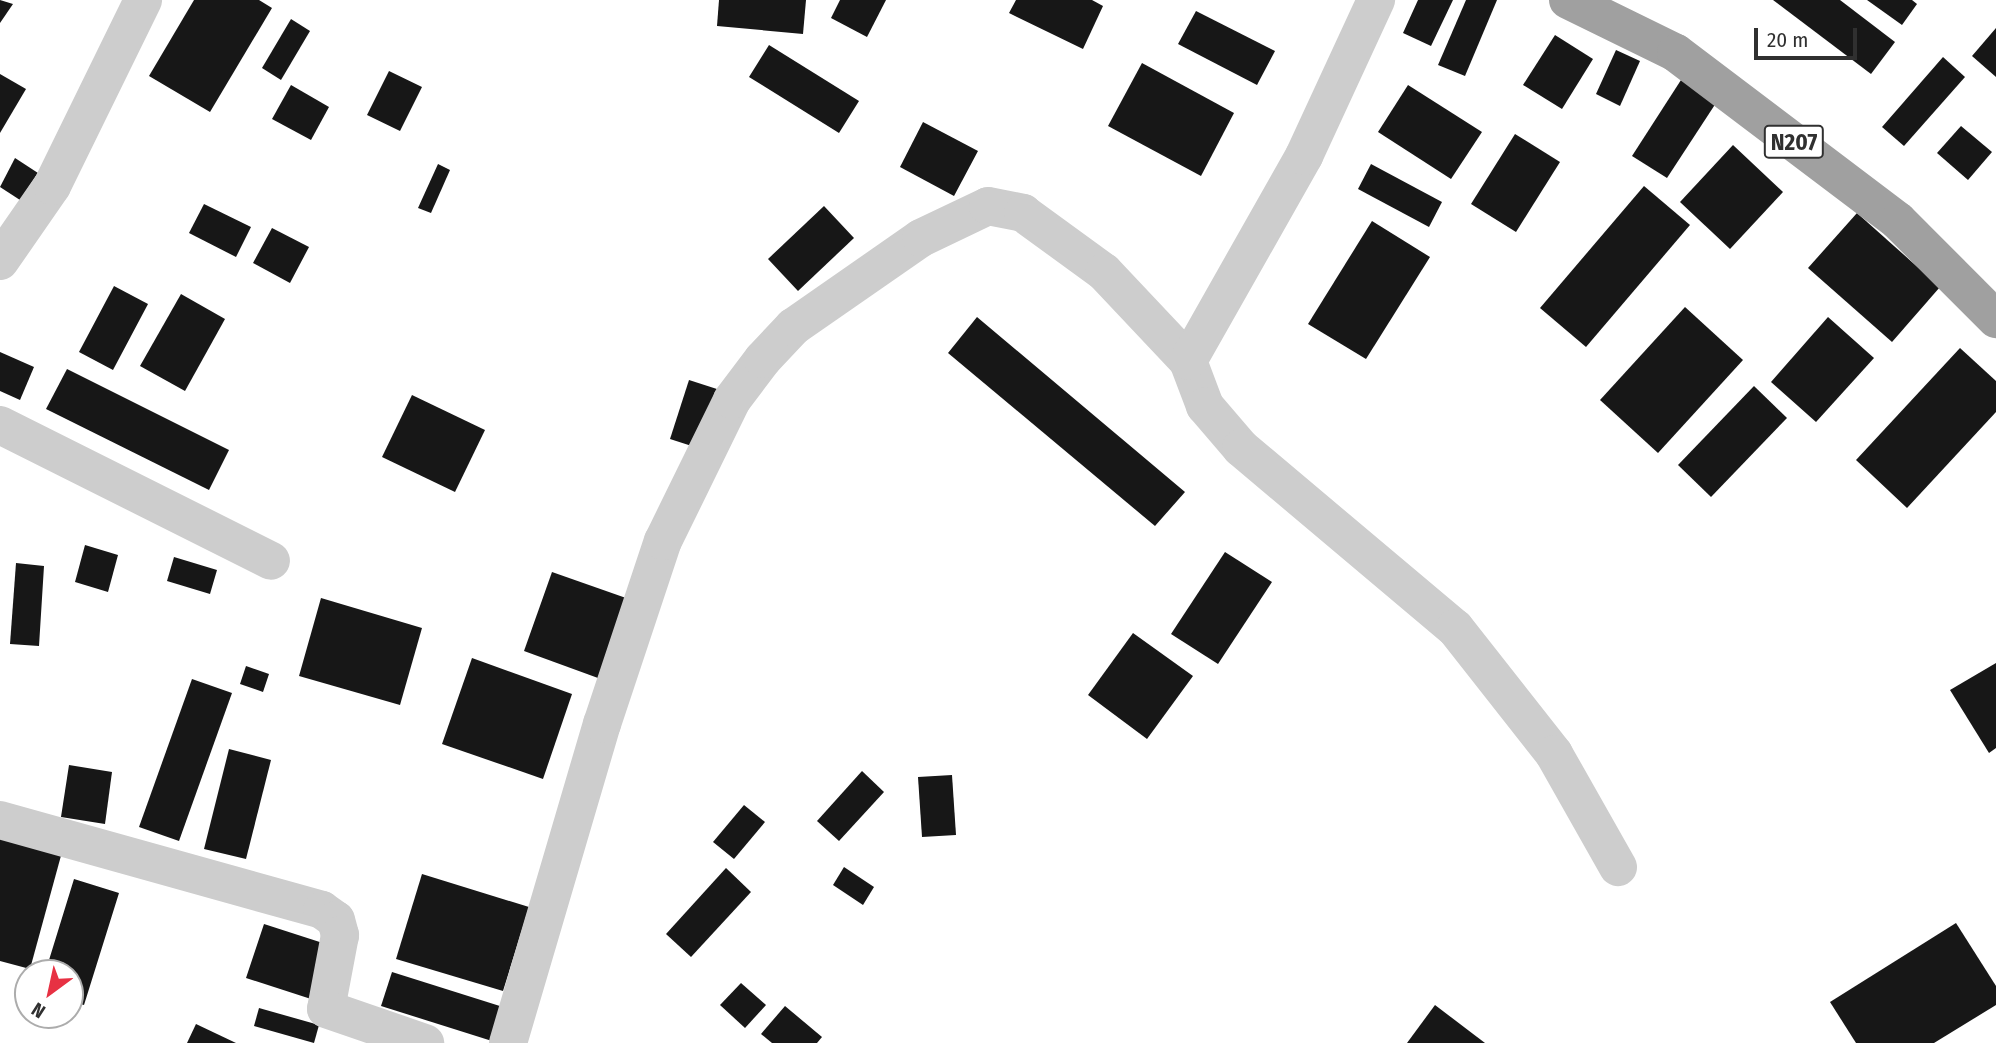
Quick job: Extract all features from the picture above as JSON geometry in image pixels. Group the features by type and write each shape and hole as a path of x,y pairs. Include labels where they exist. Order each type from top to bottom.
{"highway":[{"name":"N207","path":"1568,0 1676,53 1898,221 1996,319"}],"street":[{"path":"0,261 52,186 143,0"},
{"path":"1188,361 1304,156 1376,0"},
{"path":"508,1043 602,724 663,541 732,400 793,327 922,238 988,206 1023,213 1104,272 1188,361 1205,406 1241,448 1455,628 1553,754 1618,867"},
{"path":"0,425 271,561"},
{"path":"0,820 322,910 336,920 340,935 326,1009 425,1043"}],"building":[{"path":"0,0 13,4 0,23"},
{"path":"194,0 259,0 272,8 210,112 149,76"},
{"path":"719,0 806,0 803,34 717,26"},
{"path":"840,0 886,0 867,37 831,18"},
{"path":"1016,0 1092,0 1103,6 1083,49 1009,13"},
{"path":"1418,0 1453,0 1431,46 1403,33"},
{"path":"1466,0 1497,0 1465,76 1438,65"},
{"path":"1773,0 1840,0 1895,42 1871,74"},
{"path":"1867,0 1912,0 1917,4 1902,25"},
{"path":"1196,11 1275,51 1257,85 1178,44"},
{"path":"291,19 310,31 281,80 262,68"},
{"path":"1996,28 1996,77 1972,56"},
{"path":"1555,35 1593,59 1562,109 1523,85"},
{"path":"769,45 859,101 839,133 749,77"},
{"path":"1616,50 1640,61 1620,106 1596,94"},
{"path":"1943,57 1965,77 1904,146 1882,127"},
{"path":"1142,63 1234,113 1201,176 1108,126"},
{"path":"389,71 422,87 400,131 367,115"},
{"path":"0,74 26,89 0,133"},
{"path":"1681,80 1716,103 1667,178 1632,156"},
{"path":"291,85 329,107 311,140 272,119"},
{"path":"1408,85 1482,132 1451,179 1378,132"},
{"path":"923,122 978,151 954,196 900,167"},
{"path":"1961,126 1992,152 1968,180 1937,153"},
{"path":"1515,134 1560,162 1516,232 1471,204"},
{"path":"1733,145 1783,192 1730,249 1680,202"},
{"path":"15,158 38,173 20,200 0,187"},
{"path":"438,164 450,170 431,213 418,208"},
{"path":"1371,164 1442,202 1429,227 1358,189"},
{"path":"1644,186 1690,225 1586,347 1540,308"},
{"path":"204,204 251,227 236,257 189,233"},
{"path":"824,206 854,238 798,291 768,259"},
{"path":"1857,213 1940,287 1892,342 1808,268"},
{"path":"1372,221 1430,257 1366,359 1308,324"},
{"path":"272,228 309,247 290,283 253,263"},
{"path":"114,286 148,304 113,370 79,352"},
{"path":"181,294 225,319 185,391 140,366"},
{"path":"1685,307 1743,360 1658,453 1600,400"},
{"path":"977,317 1185,492 1155,526 948,353"},
{"path":"1828,317 1874,358 1816,422 1771,382"},
{"path":"1960,348 1996,381 1996,412 1907,508 1856,460"},
{"path":"0,352 34,367 20,400 0,391"},
{"path":"67,369 229,450 209,490 46,409"},
{"path":"689,380 720,390 701,449 670,439"},
{"path":"1754,386 1787,418 1711,497 1678,465"},
{"path":"412,395 485,430 455,492 382,457"},
{"path":"85,545 118,555 108,592 75,582"},
{"path":"1225,552 1272,582 1218,664 1171,634"},
{"path":"174,557 217,570 210,594 167,581"},
{"path":"16,563 44,566 39,646 10,644"},
{"path":"552,572 626,598 598,678 524,651"},
{"path":"321,598 422,628 400,705 299,676"},
{"path":"1133,633 1193,676 1147,739 1088,695"},
{"path":"472,658 572,694 543,779 442,744"},
{"path":"1996,663 1996,748 1989,753 1950,690"},
{"path":"246,666 269,674 263,692 240,684"},
{"path":"192,679 232,693 179,841 139,827"},
{"path":"229,749 271,760 246,859 204,849"},
{"path":"69,765 112,772 105,824 61,817"},
{"path":"862,771 884,792 839,841 817,821"},
{"path":"952,775 956,835 922,837 918,777"},
{"path":"744,805 765,822 734,859 713,842"},
{"path":"0,834 62,852 33,959 14,959 14,965 0,961"},
{"path":"844,867 874,887 863,905 833,885"},
{"path":"726,868 751,892 691,957 666,934"},
{"path":"422,874 529,907 503,991 396,959"},
{"path":"74,879 119,893 84,1005 84,959 49,959"},
{"path":"1956,923 1996,986 1996,1005 1934,1043 1856,1043 1830,1002"},
{"path":"264,924 329,945 311,999 246,978"},
{"path":"392,972 503,1007 492,1041 381,1006"},
{"path":"741,983 766,1005 745,1028 720,1005"},
{"path":"1435,1005 1485,1043 1407,1043"},
{"path":"785,1006 822,1037 817,1043 772,1043 761,1034"},
{"path":"259,1008 319,1025 314,1043 254,1026"},
{"path":"196,1024 236,1043 187,1043"}]}
